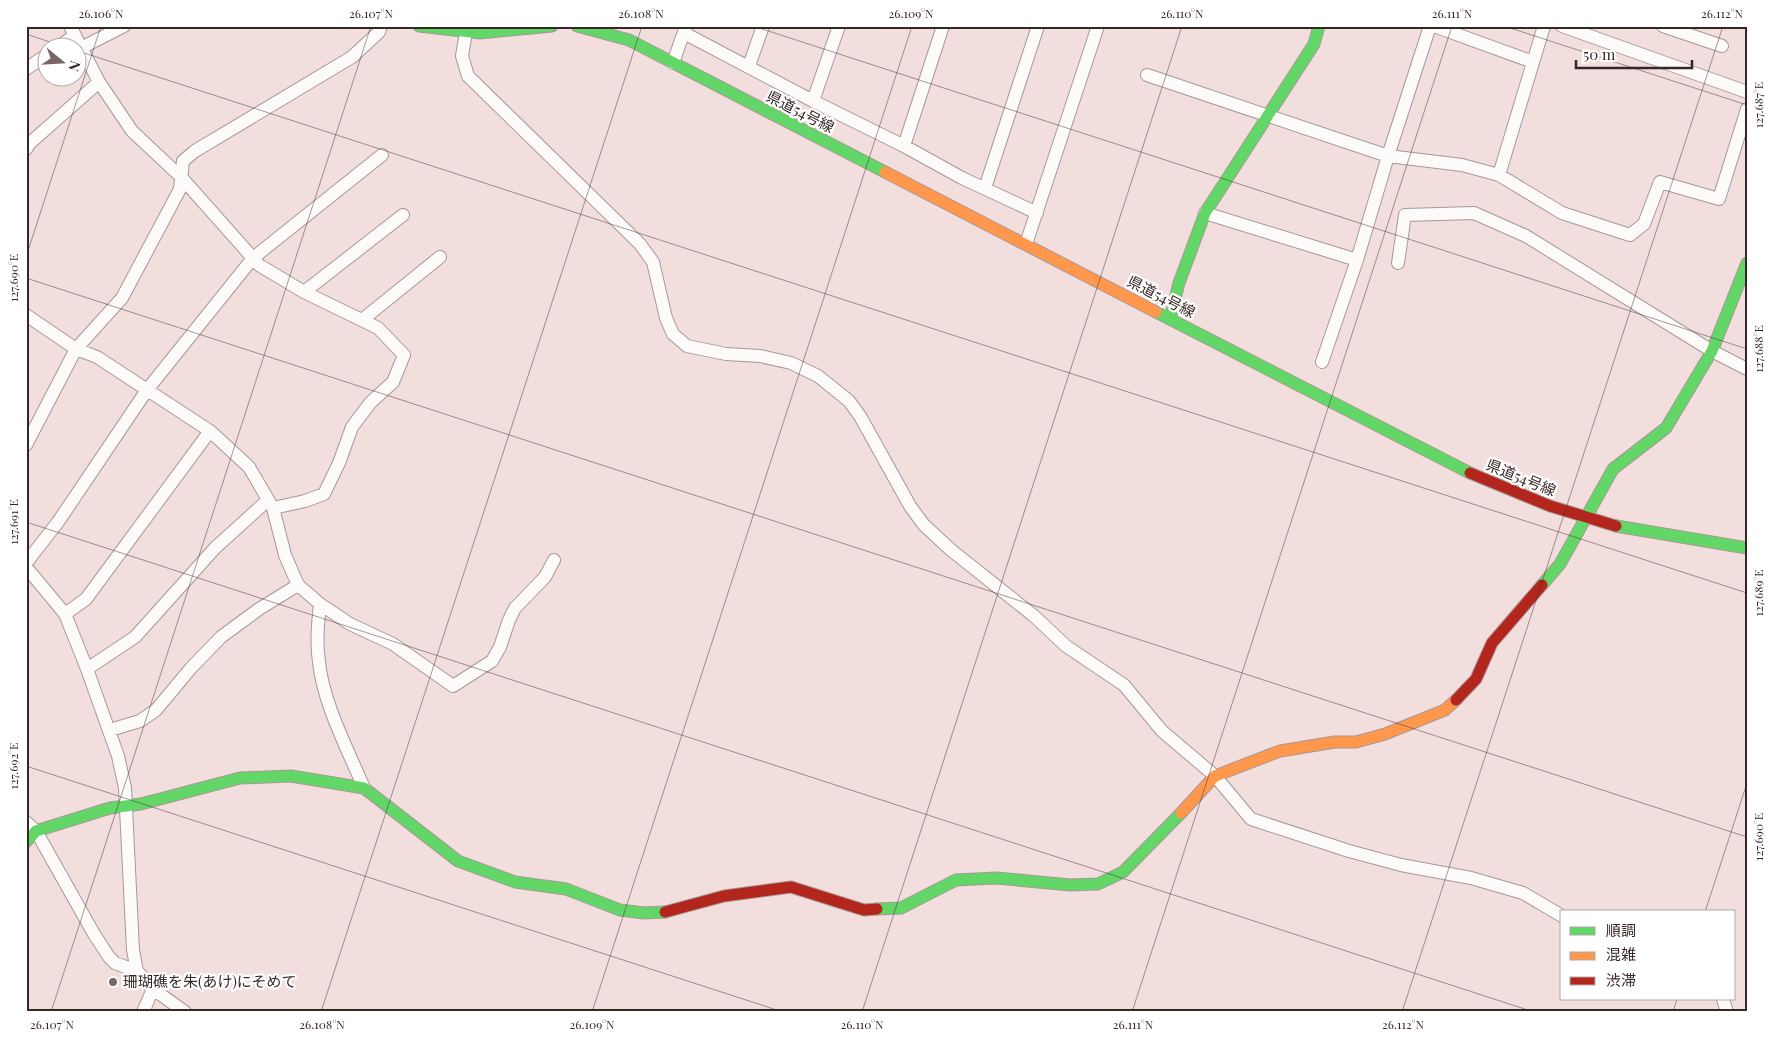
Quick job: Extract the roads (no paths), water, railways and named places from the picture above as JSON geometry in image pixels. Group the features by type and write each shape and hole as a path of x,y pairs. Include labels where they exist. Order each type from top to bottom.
{"street":[{"path":"88,44 124,26"},
{"path":"26,445 76,349 122,298 180,189 183,161 195,151 352,57 379,32 380,26"},
{"path":"419,26 466,32 552,26"},
{"name":"県道54号線","path":"578,26 630,40 1447,462 1505,489 1586,518 1644,532 1747,548"},
{"path":"749,66 762,26"},
{"path":"813,101 839,26"},
{"path":"904,146 943,26"},
{"path":"985,188 1038,26"},
{"path":"1026,244 1098,26"},
{"path":"1170,319 1179,283 1205,213 1314,44 1319,26"},
{"path":"1322,362 1357,260 1430,26"},
{"path":"1434,26 1533,62"},
{"path":"1498,175 1544,26"},
{"path":"1562,26 1747,92"},
{"path":"1663,26 1722,46"},
{"path":"673,63 685,29 813,101 904,146 962,178 1037,213"},
{"path":"466,32 462,56 468,76 640,244 653,262 666,318 673,334 687,346 726,354 760,356 791,363 818,376 848,401 860,416 910,506 924,525 950,550 1034,616 1066,646 1124,686 1162,731 1215,776 1251,819 1349,851 1401,865 1471,878 1523,894 1560,915"},
{"path":"26,69 38,61"},
{"path":"88,61 99,82 132,131 181,177 259,265 304,292 378,328 404,354 393,382 371,402 352,427 339,463 324,494 305,501 271,504 215,548 135,637 88,669"},
{"path":"1147,75 1388,156 1462,165 1498,175 1562,213 1630,235 1644,224 1660,182 1719,199 1747,109"},
{"path":"26,149 30,143 99,82"},
{"path":"26,563 58,522 147,390 252,258 382,155"},
{"path":"1205,213 1357,260"},
{"path":"1398,263 1405,215 1474,213 1526,236 1712,350 1747,369"},
{"path":"304,292 403,215"},
{"path":"362,320 440,257"},
{"path":"26,842 36,831 110,808 141,804 240,778 291,776 364,788 458,861 515,882 566,889 620,910 644,913 664,912 724,896 791,887 864,910 901,908 956,880 996,878 1070,885 1098,884 1123,872 1164,832 1215,776 1280,750 1335,742 1356,742 1385,734 1445,710 1466,691 1476,678 1492,643 1560,564 1613,469 1666,428 1712,350 1747,263"},
{"path":"26,315 76,349 96,357 210,431 250,467 271,504 285,555 298,585 320,604 350,624 393,644 453,686 492,661 500,647 508,620 515,608 545,577 554,560"},
{"path":"65,614 86,598 210,431"},
{"path":"26,567 65,614 88,669 110,730 125,788 133,950 137,971"},
{"path":"110,730 140,721 156,710 191,668 222,637 259,609 298,585"},
{"path":"320,604 317,626 319,662 326,695 364,788"},
{"path":"26,822 36,831 109,957 115,963 137,971 153,989 185,1012"},
{"path":"143,1012 153,989"},
{"path":"1723,1000 1727,1012"}],"place":[{"name":"珊瑚礁を朱(あけ)にそめて","path":"113,982"}]}
